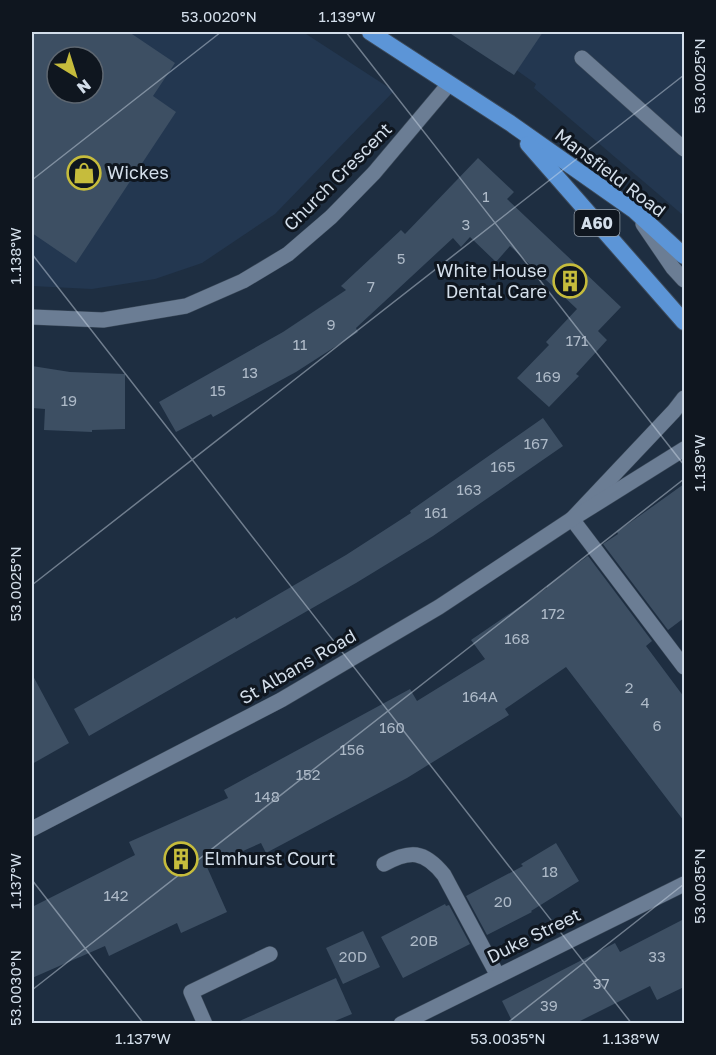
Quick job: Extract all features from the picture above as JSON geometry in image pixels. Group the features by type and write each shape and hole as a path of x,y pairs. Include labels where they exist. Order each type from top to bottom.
{"highway":[{"name":"Mansfield Road","path":"370,32 510,123 635,211 684,256"},
{"name":"Mansfield Road","path":"510,123 684,322"}],"street":[{"path":"582,58 684,149"},
{"name":"Church Crescent","path":"32,317 103,320 186,306 243,281 288,254 331,217 374,173 449,84"},
{"path":"635,211 673,268 684,280"},
{"name":"St Albans Road","path":"572,519 684,398"},
{"name":"St Albans Road","path":"32,829 281,700 439,607 572,519 684,449"},
{"path":"572,519 684,667"},
{"path":"384,864 400,855 408,854 418,855 436,865 444,875 498,976"},
{"name":"Duke Street","path":"401,1023 684,884"},
{"path":"205,1023 191,992 270,954"}],"shaded area":[{"path":"32,32 303,32 394,91 275,214 202,263 155,279 92,289 32,286"},
{"path":"463,32 684,32 684,216 534,88 536,84"}],"building":[{"name":"Wickes","path":"32,32 129,32 175,63 153,96 176,112 76,263 32,233"},
{"path":"448,32 543,32 514,75"},
{"path":"478,158 514,192 507,199 621,307 598,331 607,340 576,374 579,376 549,407 517,378 549,345 546,342 577,309 510,246 496,262 470,237 461,247 453,238 356,328 358,332 296,372 213,417 211,414 176,432 159,402 283,332 346,290 341,286 401,230 405,234"},
{"path":"32,366 70,372 125,374 125,429 92,430 92,432 44,430 45,409 32,408"},
{"path":"543,418 563,446 433,536 356,583 89,736 74,709 346,555 411,513 410,511"},
{"path":"684,484 684,618 668,630 603,544"},
{"path":"588,556 652,641 646,646 684,697 684,821 566,667 505,709 509,715 407,778 266,853 261,843 207,867 227,912 181,933 177,923 109,956 105,946 32,978 32,907 135,855 129,842 228,798 224,790 410,689 417,701 485,659 471,640 547,588"},
{"path":"32,674 69,743 32,764"},
{"path":"556,843 579,881 532,912 487,935 466,896 523,866 521,864"},
{"path":"445,904 449,905 470,944 403,978 381,937"},
{"path":"684,919 684,987 657,1000 650,986 576,1023 513,1023 502,1001 615,943 620,952"},
{"path":"363,931 380,967 343,984 326,948"},
{"path":"336,978 352,1014 330,1023 235,1023"}],"place":[{"name":"Wickes","path":"84,173"},
{"name":"White House Dental Care","path":"570,281"},
{"name":"Elmhurst Court","path":"181,859"}]}
